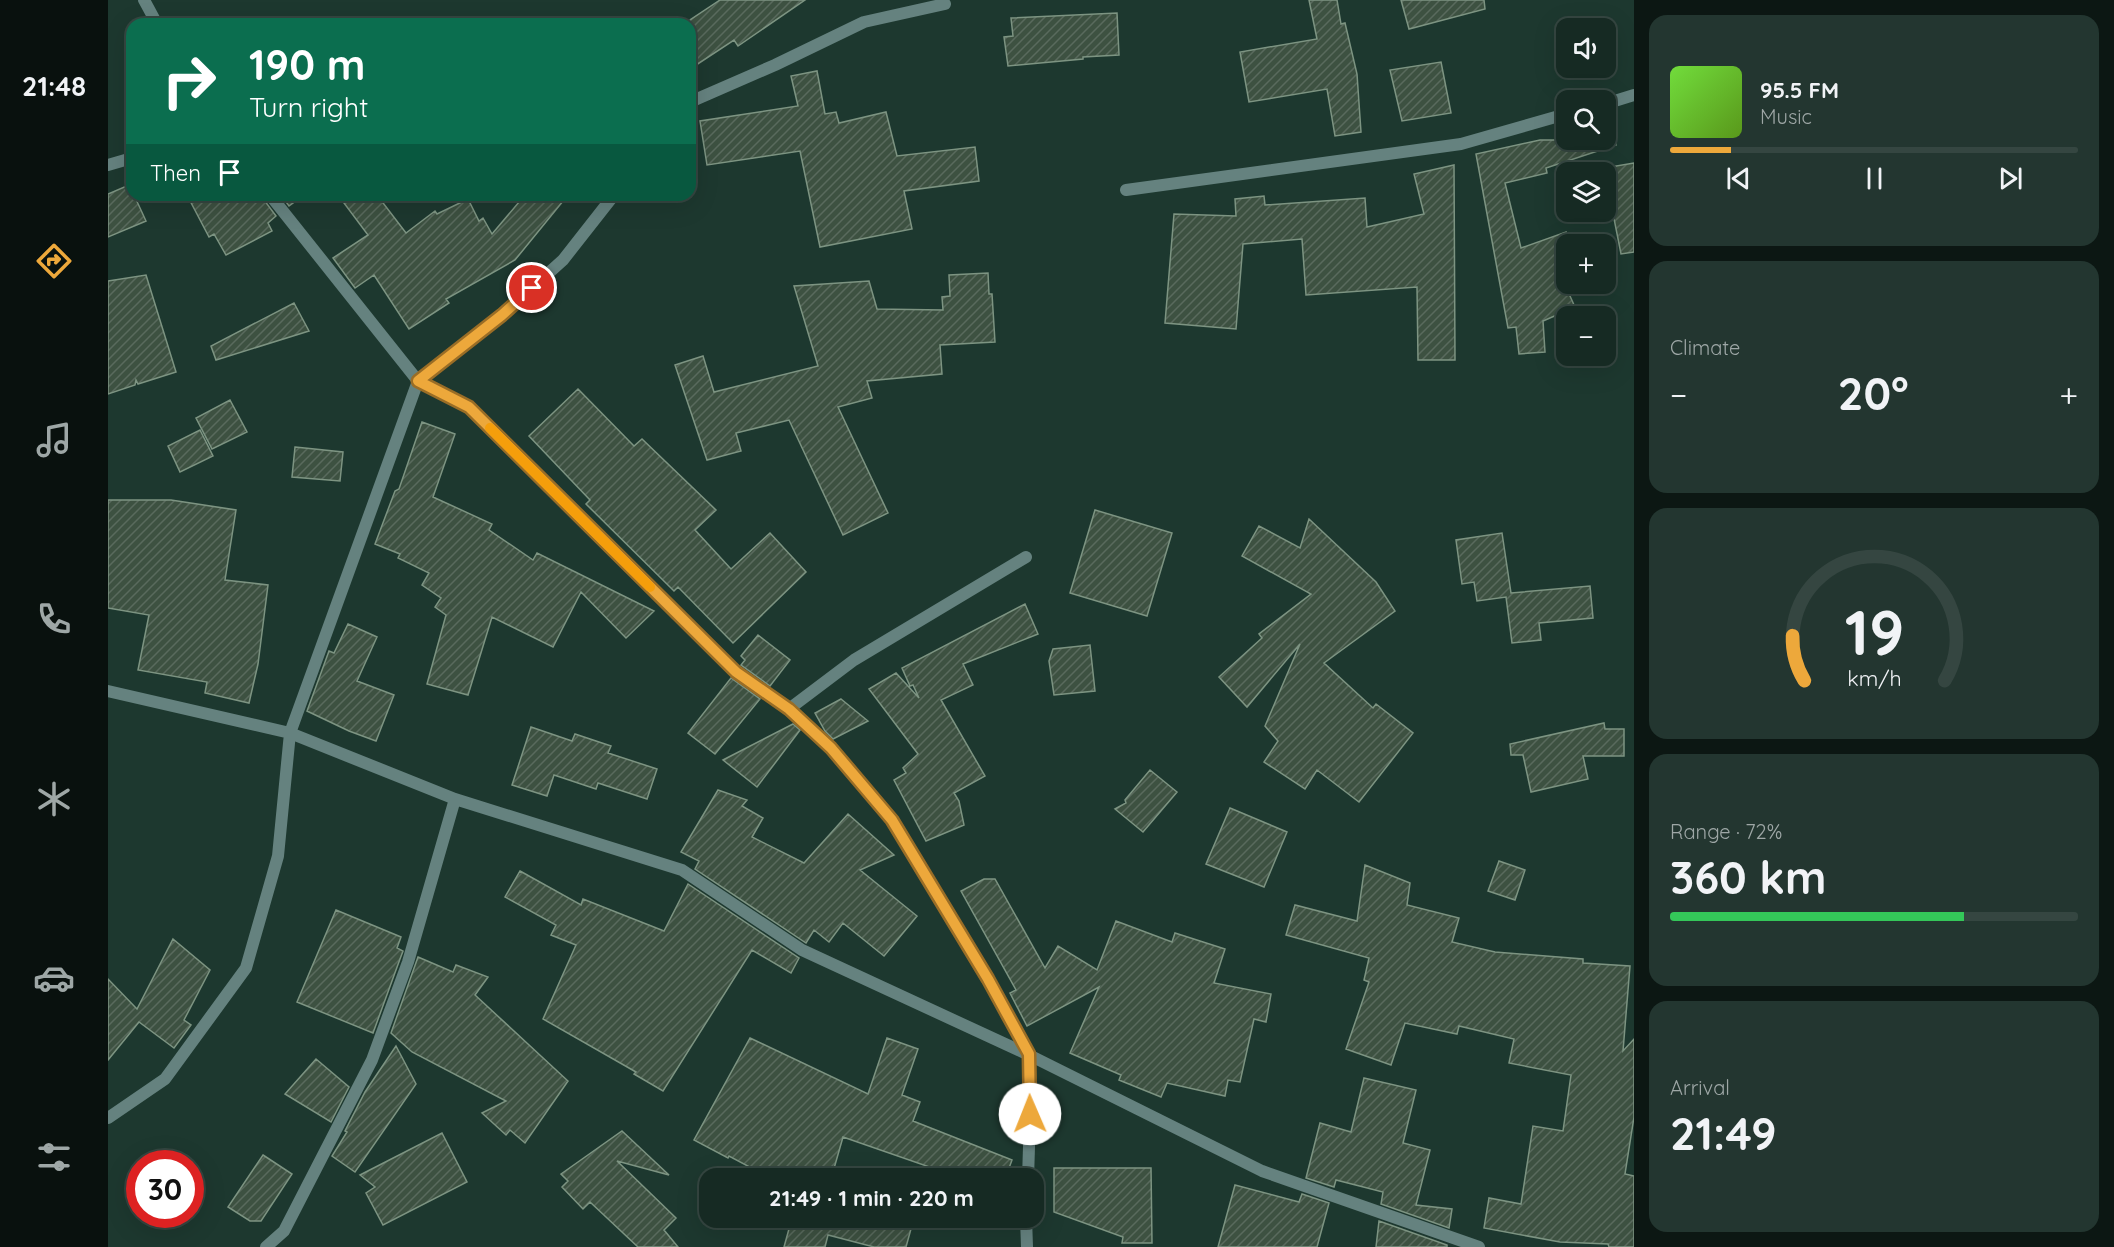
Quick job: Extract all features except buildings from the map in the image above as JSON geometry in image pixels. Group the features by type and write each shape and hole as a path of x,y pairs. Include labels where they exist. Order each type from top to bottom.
{"street":[{"path":"144,0 154,18"},
{"path":"696,99 775,65 864,22 945,4"},
{"path":"1616,101 1634,95"},
{"path":"1126,190 1461,144 1556,117"},
{"path":"108,165 126,160"},
{"path":"275,201 418,381 469,407 736,672 789,709 831,748 892,820 988,979 1029,1054 1028,1168"},
{"path":"108,1118 165,1079 246,968 278,856 290,733 418,381 502,315 563,260 609,201"},
{"path":"789,709 854,660 1026,558"},
{"path":"108,691 290,733 454,799 682,870 802,950 1029,1054 1262,1171 1479,1247"},
{"path":"266,1247 284,1231 372,1060 408,962 454,799"},
{"path":"1026,1228 1027,1247"}],"slow traffic":[{"path":"490,428 650,587"}],"route":[{"path":"532,288 502,315 418,381 469,407 736,672 789,709 831,748 869,792 892,820 988,979 1029,1054 1030,1114"}]}
